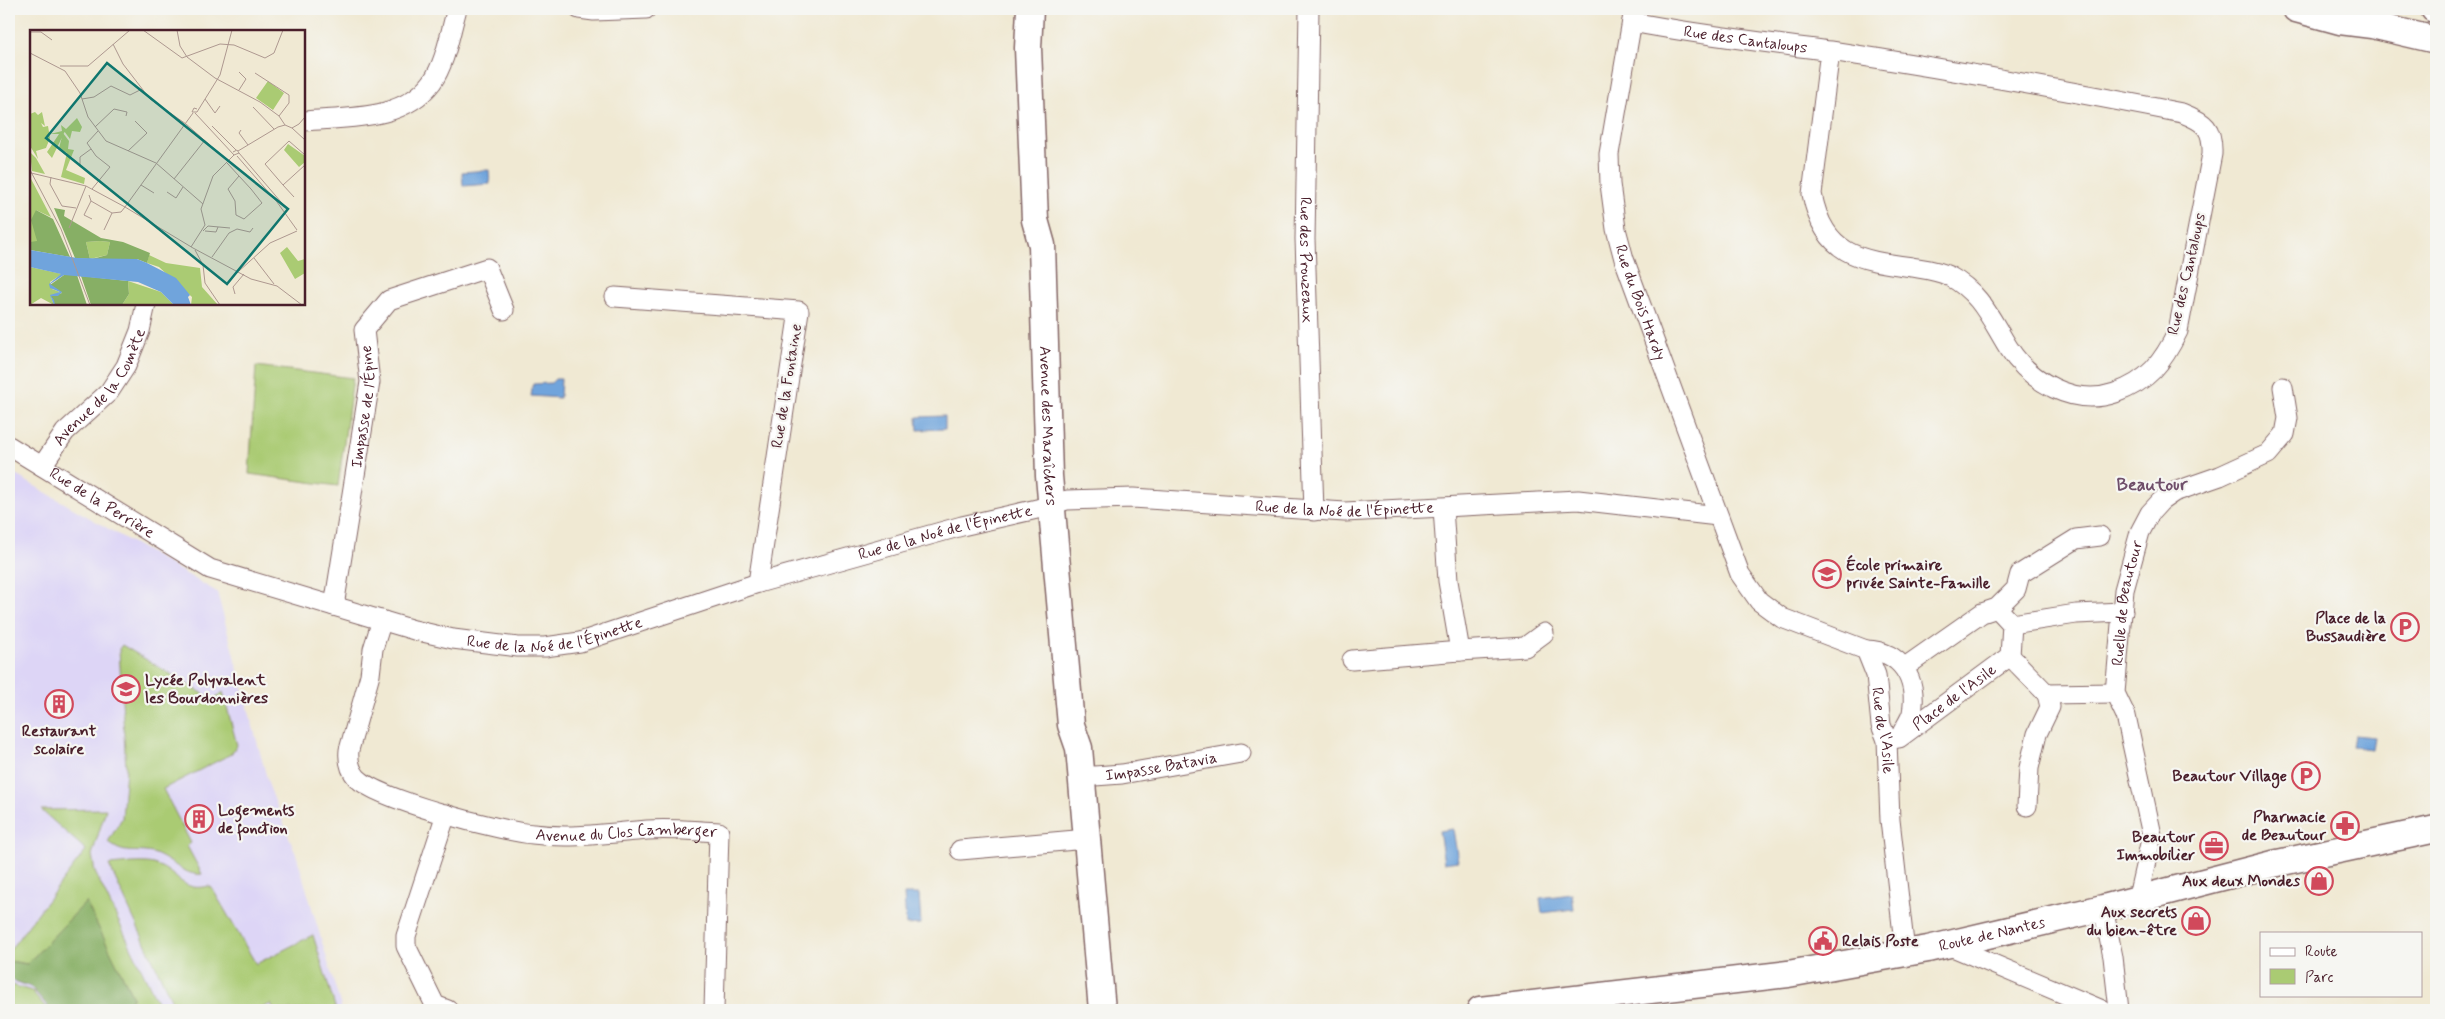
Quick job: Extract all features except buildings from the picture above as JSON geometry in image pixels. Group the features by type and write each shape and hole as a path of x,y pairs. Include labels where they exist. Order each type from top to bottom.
{"main road":[{"name":"Avenue des Maraîchers","path":"1030,9 1028,48 1035,220 1042,245 1051,504 1071,725 1079,748 1102,1010"},
{"path":"2296,9 2340,21 2372,25 2436,40"},
{"name":"Route de Nantes","path":"1480,1010 1788,974 1948,944 2103,908 2143,896 2273,864 2436,829"}],"street":[{"path":"305,121 382,114 403,106 418,97 432,81 441,63 458,9"},
{"path":"579,9 594,12 646,9"},
{"name":"Rue des Prouzeaux","path":"1309,9 1305,239 1314,511"},
{"name":"Rue des Cantaloups","path":"1633,15 1830,51 2006,79 2172,112 2198,119 2208,129 2213,139 2212,154 2178,331 2166,355 2151,373 2130,387 2108,395 2086,397 2062,392 2046,385 2021,363 2009,348 1990,312 1964,285 1948,275 1933,270 1864,260 1843,250 1827,234 1816,213 1812,194 1830,51"},
{"name":"Rue du Bois Hardy","path":"1633,15 1609,154 1610,184 1616,229 1633,286 1666,369 1740,574 1759,601 1782,618 1866,650"},
{"name":"Impasse de l'Épine","path":"334,606 370,382 364,330 388,300 487,268 504,310"},
{"name":"Rue de la Fontaine","path":"615,297 799,311 758,584"},
{"name":"Avenue de la Comète","path":"42,466 65,432 110,392 126,366 140,332 146,305"},
{"name":"Ruelle de Beautour","path":"2115,693 2124,590 2140,532 2150,513 2160,501 2174,492 2220,476 2268,454 2285,434 2288,418 2282,387"},
{"name":"Rue de la Perrière","path":"9,446 194,560"},
{"name":"Rue de la Noé de l'Épinette","path":"194,560 210,569 453,639 493,645 545,647 580,642 758,584 962,526 1067,500 1133,498 1345,512 1578,500 1718,516"},
{"path":"1443,508 1448,581 1460,651"},
{"path":"1866,650 1886,654 1905,667 1982,613 1997,608 2016,589 2020,574 2076,539 2100,536"},
{"path":"1997,608 2012,624 2076,614 2122,612"},
{"name":"Avenue du Clos Camberger","path":"382,620 373,650 370,675 349,750 348,759 352,770 367,785 397,799 446,814 533,834 586,836 649,830 719,832 714,1010"},
{"name":"Place de l'Asile","path":"2012,624 2010,656 2046,694"},
{"path":"1352,660 1525,647 1544,633"},
{"name":"Rue de l'Asile","path":"1866,650 1876,675 1881,726 1893,739 1890,820 1905,952"},
{"name":"Place de l'Asile","path":"1893,739 2010,656"},
{"name":"Place de l'Asile","path":"1893,739 1912,714 1912,693 1905,667"},
{"path":"2028,806 2028,768 2037,734 2050,707 2046,694 2115,693 2126,716 2152,835 2140,888 2143,896"},
{"name":"Impasse Batavia","path":"1081,777 1122,774 1241,753"},
{"path":"446,814 406,936 406,946 435,1005 448,1010"},
{"path":"960,850 1087,839"},
{"path":"2103,908 2113,957 2120,1010"},
{"path":"1948,944 2102,1010"}],"shaded area":[{"name":"Lycée Polyvalent les Bourdonnières","path":"9,471 217,592 269,786 297,857 342,1010 9,1010"}],"green space":[{"path":"256,366 353,378 338,486 249,474"},
{"path":"122,645 214,700 223,692 237,745 231,754 163,789 191,843 187,846 202,874 189,873 158,855 124,851 108,842 122,818 126,769 119,649"},
{"path":"106,809 92,855 95,872 161,1010 122,1010 132,997 27,964 9,961 9,951 86,850 41,810"},
{"path":"153,864 163,868 192,887 209,886 212,888 256,964 313,935 336,1010 274,1010 271,1004 257,1010 198,1010 195,1006 187,1010 176,1010 109,865"},
{"path":"86,902 133,997 122,1010 51,1010 31,987 9,979 9,961 27,964"},
{"path":"9,984 32,991 48,1010 9,1010"}],"water":[{"path":"489,170 490,184 463,186 462,172"},
{"path":"555,379 561,379 560,398 531,396 533,384 551,383"},
{"path":"945,416 945,429 918,430 917,417"},
{"path":"2354,735 2374,737 2372,749 2352,747"},
{"path":"1453,829 1458,861 1444,863 1439,831"},
{"path":"904,894 919,894 921,924 906,925"},
{"path":"1572,894 1574,909 1542,913 1540,898"}],"place":[{"name":"École primaire privée Sainte-Famille","path":"1827,574"},
{"name":"Place de la Bussaudière","path":"2405,627"},
{"name":"Lycée Polyvalent les Bourdonnières","path":"126,689"},
{"name":"Restaurant scolaire","path":"59,704"},
{"name":"Beautour Village","path":"2306,776"},
{"name":"Logements de fonction","path":"199,819"},
{"name":"Pharmacie de Beautour","path":"2345,826"},
{"name":"Beautour Immobilier","path":"2214,846"},
{"name":"Aux deux Mondes","path":"2319,881"},
{"name":"Aux secrets du bien-être","path":"2196,921"},
{"name":"Relais Poste","path":"1823,941"}],"district":[{"name":"Beautour","path":"2152,485"}]}
